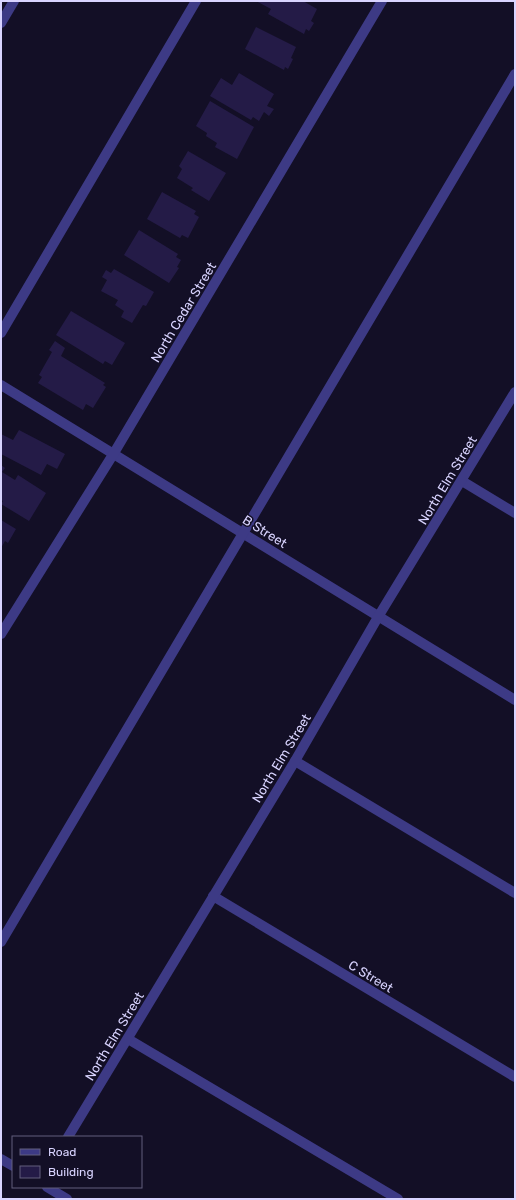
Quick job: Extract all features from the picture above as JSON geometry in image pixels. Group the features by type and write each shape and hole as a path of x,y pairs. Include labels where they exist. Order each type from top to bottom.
{"street":[{"path":"1,23 14,1"},
{"path":"1,333 196,1"},
{"name":"North Cedar Street","path":"1,634 114,453 382,1"},
{"path":"1,942 515,74"},
{"name":"B Street","path":"1,385 515,700"},
{"name":"North Elm Street","path":"69,1136 295,761 378,616 462,481 515,392"},
{"path":"462,481 515,513"},
{"path":"295,761 515,893"},
{"name":"C Street","path":"213,896 515,1078"},
{"path":"128,1038 398,1199"},
{"path":"1,1160 12,1166"},
{"path":"49,1188 67,1199"}],"building":[{"path":"256,1 303,1 317,9 311,21 314,23 309,31 306,29 304,34 268,14 271,9"},
{"path":"256,27 296,47 291,58 293,59 288,69 285,67 284,70 245,49"},
{"path":"239,73 274,94 267,106 274,109 269,116 264,112 259,121 253,117 251,120 210,96 221,78 232,85"},
{"path":"210,101 254,127 237,159 215,147 217,143 206,136 207,133 196,126"},
{"path":"188,151 226,173 209,201 191,190 193,188 177,178 182,169 179,166"},
{"path":"162,192 196,211 194,214 199,217 188,238 182,235 180,238 147,219"},
{"path":"139,230 178,254 176,257 181,260 177,267 179,268 169,283 124,255"},
{"path":"114,269 154,292 146,306 143,305 132,323 121,317 124,311 115,305 118,300 101,291 107,280 102,277 106,270 111,273"},
{"path":"71,311 125,343 112,365 105,361 103,364 56,335"},
{"path":"55,341 65,348 61,356 105,383 103,385 106,387 93,408 86,404 83,410 38,383 42,377 39,375 52,352 49,350"},
{"path":"19,430 65,454 57,469 47,464 41,475 1,454 1,434 13,440"},
{"path":"1,465 5,468 2,472 15,480 18,475 46,493 29,521 1,504 3,501 1,500"},
{"path":"1,520 16,529 8,543 5,541 1,548"}]}
